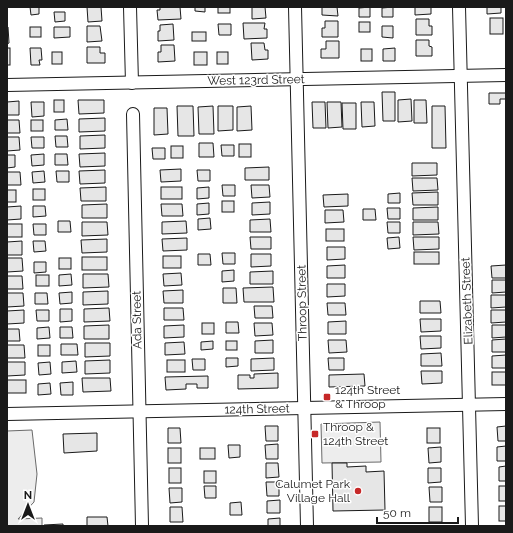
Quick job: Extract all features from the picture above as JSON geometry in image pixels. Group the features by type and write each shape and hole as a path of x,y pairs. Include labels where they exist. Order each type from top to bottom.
{"street":[{"path":"130,7 132,83"},
{"name":"Throop Street","path":"295,7 307,526"},
{"name":"Elizabeth Street","path":"459,7 472,526"},
{"name":"West 123rd Street","path":"7,86 506,75"},
{"name":"Ada Street","path":"133,114 142,526"},
{"name":"124th Street","path":"7,414 506,404"}],"shaded area":[{"path":"380,422 381,462 322,463 321,424"},
{"path":"32,430 37,474 34,502 18,519 42,518 42,526 7,526 7,431"}],"building":[{"path":"30,7 39,7 39,14 31,15"},
{"path":"87,7 101,7 102,21 88,22"},
{"path":"160,7 180,7 181,19 158,20 157,10 160,10"},
{"path":"195,7 205,7 205,12 195,11"},
{"path":"218,7 230,7 230,13 218,13"},
{"path":"252,7 265,7 266,18 252,19"},
{"path":"322,7 337,7 338,16 322,15"},
{"path":"370,7 370,17 359,17 359,8"},
{"path":"393,7 393,17 382,17 382,8"},
{"path":"415,7 431,7 431,14 415,15"},
{"path":"487,7 501,7 501,13 487,14"},
{"path":"54,12 65,12 65,21 55,22"},
{"path":"490,18 503,18 503,34 490,34"},
{"path":"416,19 429,19 429,26 432,26 432,35 416,35"},
{"path":"325,21 338,21 338,37 322,37 322,28 325,28"},
{"path":"359,22 370,22 370,32 359,32"},
{"path":"243,23 265,23 264,29 267,29 267,38 244,39"},
{"path":"173,24 174,40 158,41 158,31 160,31 160,25"},
{"path":"218,24 231,24 231,35 219,35"},
{"path":"87,26 100,26 102,41 87,42"},
{"path":"382,26 393,26 393,38 382,37"},
{"path":"7,27 9,43 7,44"},
{"path":"30,27 41,27 41,37 30,37"},
{"path":"54,27 70,27 70,37 54,38"},
{"path":"192,32 206,32 206,41 192,41"},
{"path":"416,40 429,40 429,46 432,47 432,56 416,56"},
{"path":"326,41 339,41 339,58 321,58 321,49 326,49"},
{"path":"251,43 264,43 265,50 268,50 268,59 252,60"},
{"path":"161,45 174,45 175,61 158,62 158,52 161,52"},
{"path":"87,47 100,47 100,53 105,53 105,63 87,63"},
{"path":"7,48 10,48 10,65 7,65"},
{"path":"30,48 41,48 42,60 39,60 40,65 31,65"},
{"path":"395,48 395,61 383,61 383,49"},
{"path":"361,49 372,49 372,61 361,61"},
{"path":"52,52 62,52 62,64 52,64"},
{"path":"194,52 207,52 207,65 194,65"},
{"path":"217,52 228,52 228,64 217,64"},
{"path":"382,92 395,92 395,121 383,121"},
{"path":"489,93 506,93 506,99 500,99 500,104 489,104"},
{"path":"411,99 412,121 398,122 398,100"},
{"path":"54,100 64,100 64,112 54,112"},
{"path":"78,100 104,100 104,113 79,114"},
{"path":"414,100 426,100 427,123 414,123"},
{"path":"19,101 19,115 7,115 7,102"},
{"path":"31,102 44,102 44,116 32,117"},
{"path":"312,102 325,102 326,128 313,128"},
{"path":"327,102 341,102 342,127 328,128"},
{"path":"361,102 374,102 375,126 362,127"},
{"path":"342,103 356,103 356,129 343,129"},
{"path":"177,106 193,106 194,136 178,136"},
{"path":"213,106 214,134 199,134 198,107"},
{"path":"218,106 233,106 233,130 218,131"},
{"path":"251,106 252,130 237,131 237,107"},
{"path":"432,106 445,106 446,148 432,148"},
{"path":"154,108 167,108 168,134 154,135"},
{"path":"105,118 105,131 79,132 79,119"},
{"path":"67,119 68,130 55,130 55,120"},
{"path":"7,120 19,120 20,133 7,133"},
{"path":"31,120 43,120 43,131 31,131"},
{"path":"105,135 105,148 80,149 80,136"},
{"path":"55,136 67,136 68,147 56,147"},
{"path":"7,137 19,137 20,150 7,151"},
{"path":"31,137 44,137 44,148 32,148"},
{"path":"199,143 213,143 214,157 199,157"},
{"path":"239,144 251,144 251,157 239,157"},
{"path":"221,145 234,145 234,156 222,156"},
{"path":"171,146 183,146 183,158 171,158"},
{"path":"152,148 165,148 165,159 153,159"},
{"path":"105,153 105,166 80,167 79,154"},
{"path":"44,154 44,165 32,166 31,155"},
{"path":"55,154 67,154 68,165 55,165"},
{"path":"7,155 15,155 15,167 7,168"},
{"path":"412,163 437,163 437,175 412,176"},
{"path":"269,167 269,180 245,180 245,168"},
{"path":"181,169 181,181 161,182 160,170"},
{"path":"105,170 105,183 80,184 79,171"},
{"path":"197,170 210,170 210,181 198,181"},
{"path":"44,171 45,182 33,183 32,172"},
{"path":"56,171 69,171 69,182 57,182"},
{"path":"7,172 20,172 21,185 7,185"},
{"path":"412,178 437,178 438,190 413,191"},
{"path":"222,185 235,185 235,196 223,196"},
{"path":"251,185 269,185 270,197 252,198"},
{"path":"106,187 106,201 81,201 80,188"},
{"path":"161,187 182,187 182,199 161,199"},
{"path":"209,187 209,198 197,199 197,188"},
{"path":"33,189 45,189 45,200 33,200"},
{"path":"7,190 16,190 16,202 7,202"},
{"path":"438,192 438,205 413,205 412,193"},
{"path":"400,193 400,203 388,203 388,194"},
{"path":"348,194 348,206 324,207 323,195"},
{"path":"222,201 234,201 234,212 222,212"},
{"path":"270,202 270,214 252,215 252,203"},
{"path":"209,203 209,214 197,215 197,204"},
{"path":"107,204 107,218 82,218 82,205"},
{"path":"161,204 182,204 183,216 162,216"},
{"path":"21,206 21,219 7,220 7,207"},
{"path":"33,206 45,206 46,216 33,217"},
{"path":"438,207 438,220 413,220 413,208"},
{"path":"387,208 400,208 400,219 388,219"},
{"path":"363,209 375,209 376,220 363,220"},
{"path":"325,210 343,210 344,222 325,223"},
{"path":"210,218 211,229 198,230 198,219"},
{"path":"270,219 271,232 250,232 250,220"},
{"path":"58,221 70,221 71,232 58,232"},
{"path":"186,221 187,233 162,234 162,222"},
{"path":"82,222 107,222 108,235 82,236"},
{"path":"387,222 400,222 400,233 388,233"},
{"path":"413,222 438,222 439,234 413,235"},
{"path":"7,224 22,224 22,237 7,237"},
{"path":"33,224 46,224 46,235 34,235"},
{"path":"326,229 344,229 344,241 326,241"},
{"path":"250,237 271,237 271,249 251,249"},
{"path":"399,237 400,248 388,249 387,238"},
{"path":"413,237 439,237 439,249 414,250"},
{"path":"187,238 187,250 163,251 162,239"},
{"path":"107,239 107,252 82,253 81,240"},
{"path":"22,241 22,255 7,255 7,242"},
{"path":"33,241 45,241 46,251 34,252"},
{"path":"327,247 345,247 345,259 327,260"},
{"path":"414,252 439,252 439,264 414,264"},
{"path":"222,253 235,253 235,264 223,264"},
{"path":"198,254 210,254 211,265 198,265"},
{"path":"251,254 271,254 271,266 251,267"},
{"path":"163,256 181,256 181,268 163,268"},
{"path":"82,257 107,257 107,270 82,270"},
{"path":"7,258 22,258 23,271 7,272"},
{"path":"59,258 71,258 71,269 59,269"},
{"path":"34,262 46,262 46,272 34,273"},
{"path":"345,265 345,278 327,278 327,266"},
{"path":"506,265 506,278 492,278 491,266"},
{"path":"234,270 234,281 222,282 222,271"},
{"path":"273,271 273,284 250,284 250,272"},
{"path":"181,273 182,285 164,286 163,274"},
{"path":"71,274 72,285 59,286 59,275"},
{"path":"83,274 108,274 109,287 83,288"},
{"path":"36,275 49,275 49,286 36,286"},
{"path":"7,276 22,276 23,289 7,289"},
{"path":"492,280 506,280 506,292 492,293"},
{"path":"327,284 345,284 345,296 327,297"},
{"path":"273,287 274,302 244,302 243,288"},
{"path":"223,288 236,288 237,303 223,303"},
{"path":"183,290 183,303 164,303 163,291"},
{"path":"108,291 108,304 83,305 83,292"},
{"path":"72,292 72,303 60,304 59,293"},
{"path":"7,293 23,293 24,306 7,307"},
{"path":"35,293 47,293 48,304 35,304"},
{"path":"491,295 506,295 506,307 491,308"},
{"path":"420,301 440,301 441,313 420,313"},
{"path":"327,303 345,303 346,315 328,315"},
{"path":"254,306 272,306 273,318 255,318"},
{"path":"109,308 110,321 84,322 84,309"},
{"path":"164,308 183,308 184,320 164,320"},
{"path":"60,309 72,309 72,321 60,322"},
{"path":"24,310 24,323 7,324 7,311"},
{"path":"36,310 49,310 49,321 37,321"},
{"path":"491,310 506,310 506,322 491,323"},
{"path":"420,319 441,319 441,331 421,332"},
{"path":"346,321 346,334 328,334 328,322"},
{"path":"226,322 238,322 239,333 226,333"},
{"path":"202,323 214,323 214,334 202,334"},
{"path":"254,323 272,323 273,335 255,336"},
{"path":"109,325 109,339 84,339 84,326"},
{"path":"184,325 184,337 164,338 164,326"},
{"path":"492,325 506,325 506,337 492,338"},
{"path":"49,327 50,338 37,339 37,328"},
{"path":"60,327 72,327 73,338 60,338"},
{"path":"7,329 19,329 20,341 7,341"},
{"path":"420,336 441,336 441,348 421,349"},
{"path":"506,339 506,352 492,352 492,340"},
{"path":"273,340 273,353 255,353 255,341"},
{"path":"328,340 346,340 347,352 329,353"},
{"path":"213,341 213,349 201,350 201,342"},
{"path":"226,341 237,341 237,350 226,350"},
{"path":"184,342 185,354 165,355 165,343"},
{"path":"85,343 110,343 110,356 85,357"},
{"path":"61,344 77,344 78,355 61,355"},
{"path":"7,345 24,345 25,358 7,358"},
{"path":"38,345 50,345 50,356 38,356"},
{"path":"441,353 442,366 421,366 421,354"},
{"path":"506,355 506,368 492,368 492,356"},
{"path":"226,358 238,358 238,366 226,367"},
{"path":"274,358 274,370 251,371 251,359"},
{"path":"328,358 344,358 344,370 329,370"},
{"path":"192,359 205,359 205,370 193,370"},
{"path":"110,360 110,373 85,374 85,361"},
{"path":"167,360 185,360 185,372 167,372"},
{"path":"76,361 77,372 62,373 62,362"},
{"path":"7,362 25,362 25,375 7,376"},
{"path":"50,362 51,374 39,375 38,363"},
{"path":"421,371 442,371 442,383 422,384"},
{"path":"492,372 506,372 506,385 492,385"},
{"path":"278,373 278,388 238,389 238,375 250,375 250,378 254,378 254,374"},
{"path":"364,374 365,386 329,387 329,375"},
{"path":"208,376 208,388 197,388 197,384 186,384 186,389 166,390 165,377"},
{"path":"82,378 110,378 111,391 83,392"},
{"path":"7,380 26,380 26,393 7,393"},
{"path":"73,382 73,395 61,395 60,383"},
{"path":"50,383 51,394 38,395 38,384"},
{"path":"265,426 278,426 278,441 266,441"},
{"path":"506,426 506,441 498,441 497,427"},
{"path":"168,428 180,428 181,443 168,443"},
{"path":"427,428 440,428 440,443 427,443"},
{"path":"97,433 97,451 64,453 63,434"},
{"path":"278,444 278,459 266,459 265,445"},
{"path":"228,445 240,445 240,457 229,458"},
{"path":"506,446 506,461 497,461 497,447"},
{"path":"441,447 441,462 429,463 428,448"},
{"path":"168,448 181,448 181,463 168,463"},
{"path":"200,448 215,448 215,459 200,459"},
{"path":"266,463 278,463 279,477 266,478"},
{"name":"Calumet Park Village Hall","path":"332,463 347,463 347,467 366,466 366,472 384,471 385,510 333,511"},
{"path":"506,466 506,481 499,481 499,467"},
{"path":"169,468 181,468 181,483 169,483"},
{"path":"428,468 441,468 441,482 428,483"},
{"path":"204,471 216,471 216,483 204,483"},
{"path":"266,482 279,482 279,496 267,496"},
{"path":"204,486 216,486 216,498 205,498"},
{"path":"499,486 506,486 506,501 499,501"},
{"path":"429,487 442,487 442,502 430,502"},
{"path":"169,488 182,488 182,502 170,503"},
{"path":"280,500 280,513 267,513 267,501"},
{"path":"241,502 242,515 230,515 230,503"},
{"path":"499,506 506,506 506,521 499,521"},
{"path":"170,507 182,507 183,522 170,522"},
{"path":"429,507 442,507 442,522 429,522"},
{"path":"87,517 107,517 108,526 87,526"},
{"path":"280,518 280,526 268,526 268,519"},
{"path":"63,524 63,526 44,526 44,525"}],"place":[{"name":"124th Street & Throop","path":"327,397"},
{"name":"Throop & 124th Street","path":"315,434"},
{"name":"Calumet Park Village Hall","path":"358,491"}]}
